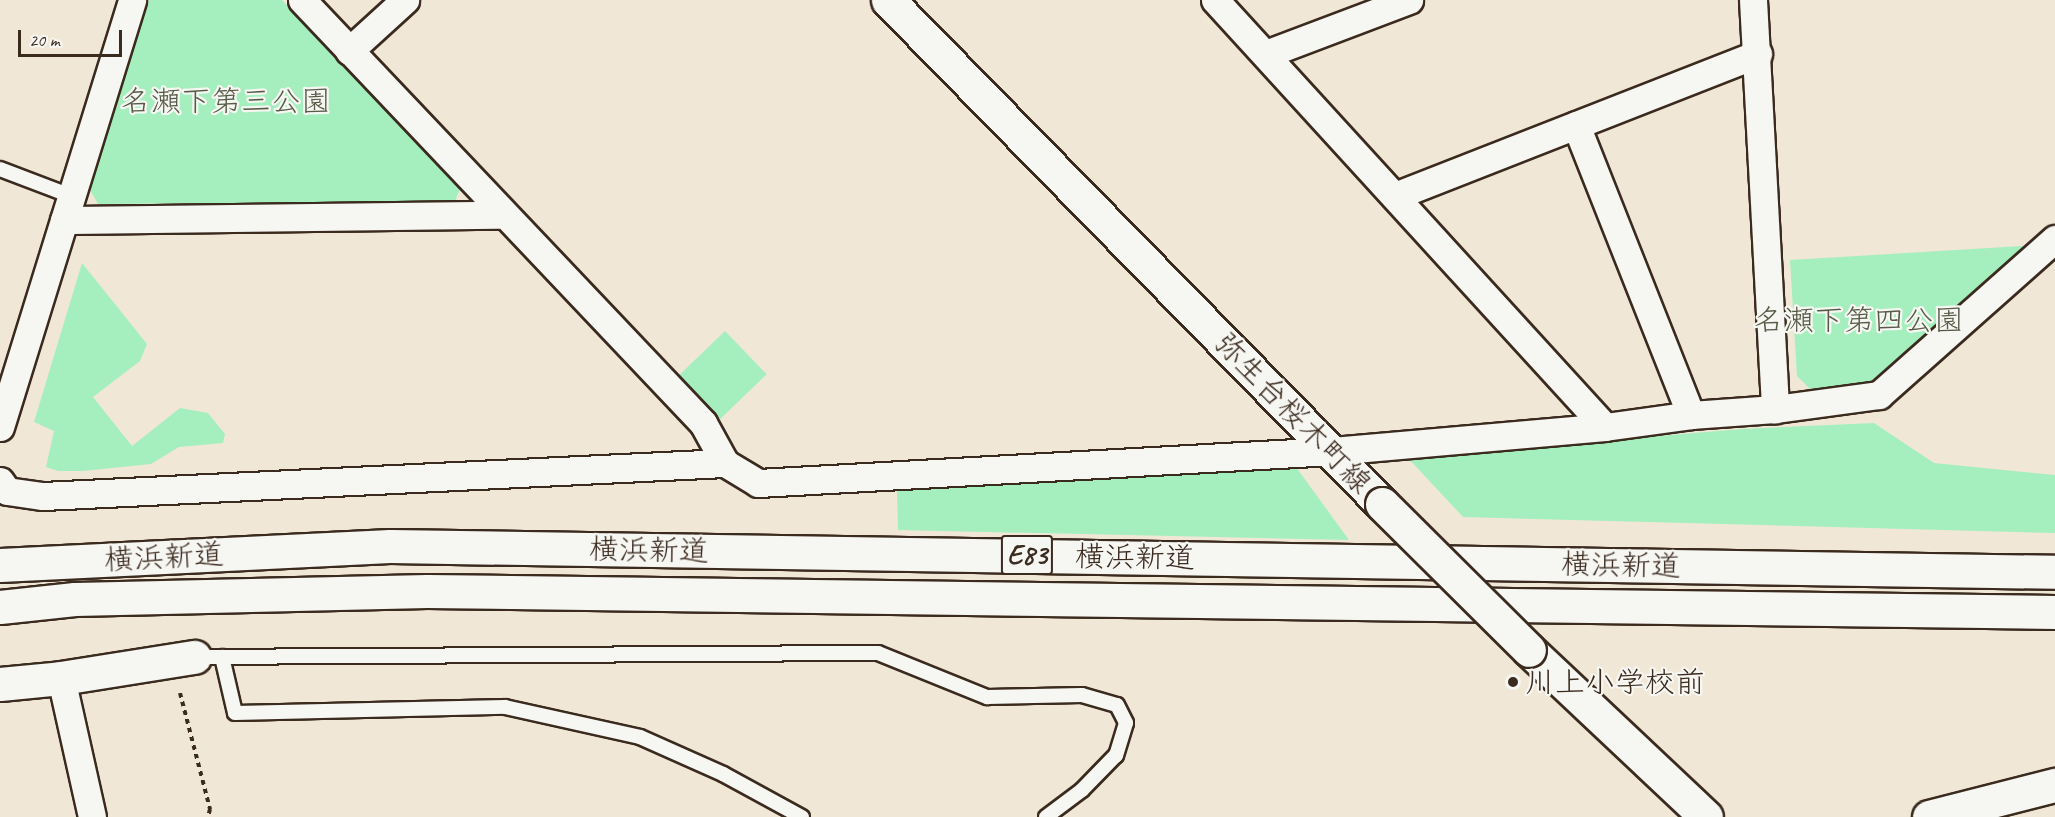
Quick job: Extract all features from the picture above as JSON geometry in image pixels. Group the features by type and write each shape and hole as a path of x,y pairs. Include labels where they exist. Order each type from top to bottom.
{"main road":[{"name":"弥生台桜木町線","path":"888,0 1382,504 1529,650 1706,817"},
{"name":"横浜新道","path":"0,565 390,546 2055,572"},
{"name":"横浜新道","path":"0,607 75,599 427,591 2055,612"},
{"path":"0,684 61,678 208,657"},
{"path":"1929,817 2055,785"}],"street":[{"path":"0,427 132,0"},
{"path":"303,0 503,215 703,423 724,463 758,483 1332,451 1605,428 1691,415 1775,409 1879,395 2055,239"},
{"path":"350,51 405,0"},
{"path":"1215,0 1605,428"},
{"path":"1266,54 1367,7 1409,0"},
{"path":"1759,0 1758,54 1775,409"},
{"path":"1395,196 1758,54"},
{"path":"1576,125 1691,415"},
{"path":"68,208 503,215"},
{"path":"0,481 7,491 43,496 724,463"},
{"path":"61,678 92,817"}],"lane":[{"path":"0,169 68,208"},
{"path":"802,817 723,774 639,737 505,707 235,713 208,657 878,653 987,697 1082,695 1118,705 1126,723 1116,755 1082,790 1046,817"}],"path":[{"path":"178,687 210,809 208,817"}],"green space":[{"name":"名瀬下第三公園","path":"149,0 282,0 460,189 455,201 98,204 89,188"},
{"name":"名瀬下第四公園","path":"2040,245 1883,384 1811,390 1797,376 1790,260"},
{"path":"82,263 147,344 140,361 93,397 132,446 180,408 208,413 225,434 223,443 179,447 151,464 83,471 58,471 46,467 54,431 34,422"},
{"path":"725,331 767,374 719,420 678,377"},
{"path":"1874,423 1934,463 2055,475 2055,533 1463,517 1407,457 1742,429"},
{"path":"1296,467 1349,540 898,530 897,490"}],"place":[{"name":"川上小学校前","path":"1513,682"}]}
